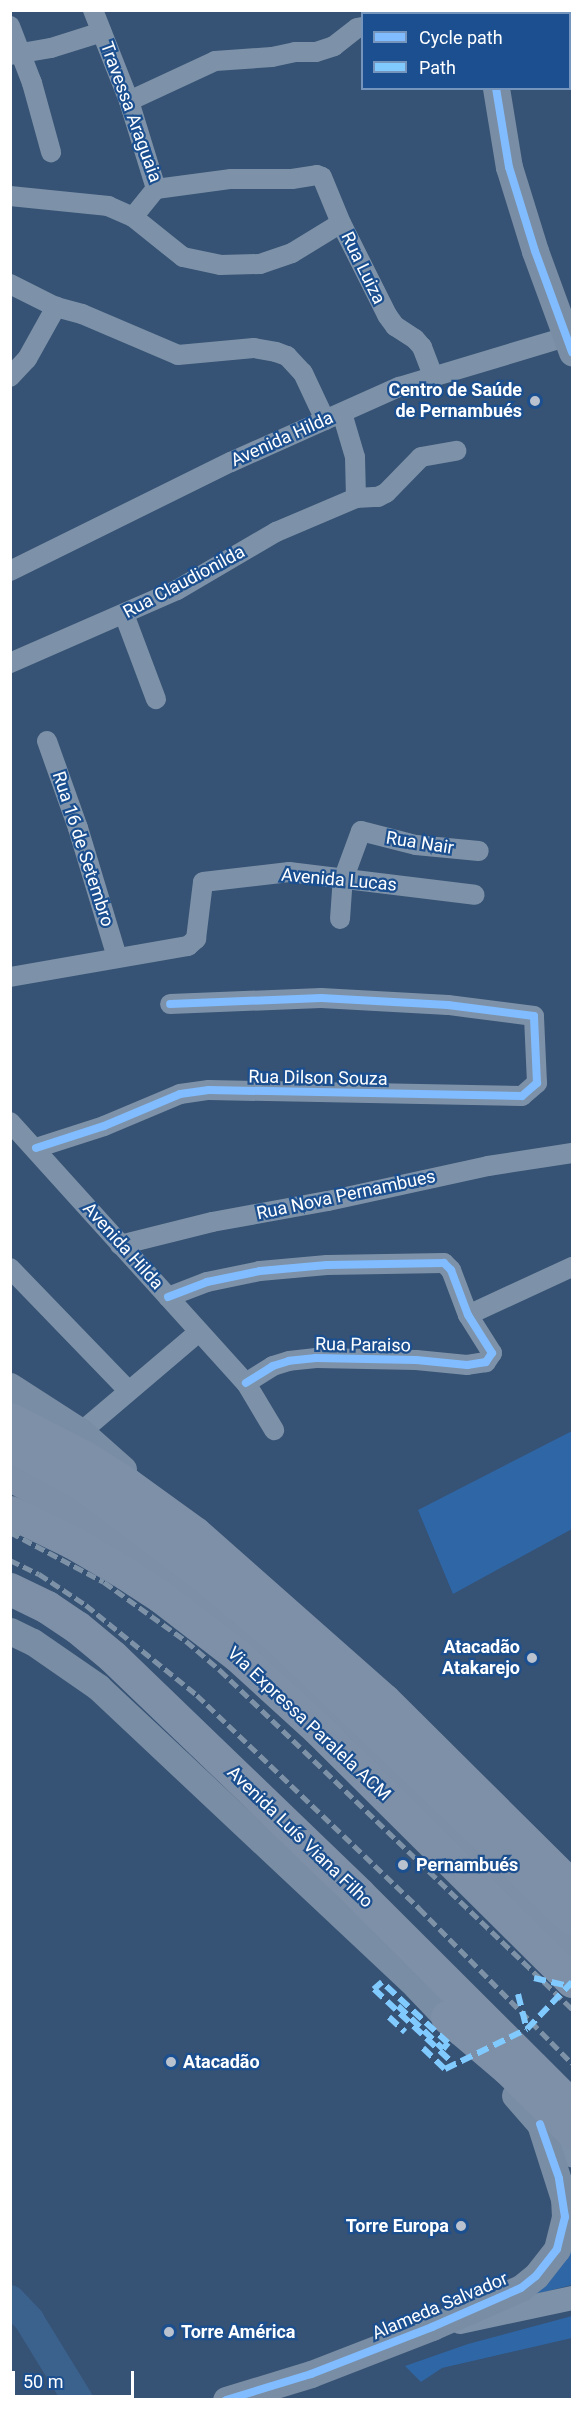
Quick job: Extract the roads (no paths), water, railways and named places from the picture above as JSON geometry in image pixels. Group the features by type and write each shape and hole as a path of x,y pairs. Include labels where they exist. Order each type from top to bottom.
{"highway":[{"path":"10,1419 84,1457 127,1484 195,1533 384,1700 570,1884"},
{"path":"10,1445 82,1484 209,1580 318,1674 573,1919"},
{"name":"Via Expressa Paralela ACM","path":"10,1512 72,1542 120,1570 189,1617 237,1655 317,1728 573,1981"},
{"name":"Avenida Luís Viana Filho","path":"10,1589 47,1607 77,1627 112,1656 359,1894 573,2106"},
{"path":"447,2017 508,2069 573,2132"}],"main road":[{"path":"496,90 509,167 569,344"},
{"path":"10,1386 81,1432 195,1533"},
{"path":"10,1475 75,1513 174,1580 243,1635 306,1692 573,1954"},
{"path":"13,1636 66,1663 98,1687 447,2017 540,2124"},
{"name":"Alameda Salvador","path":"229,2399 311,2374 432,2327 521,2288 549,2262 557,2249 565,2217 564,2199 540,2124"}],"street":[{"name":"Travessa Araguaia","path":"93,10 129,101 156,189 231,179 292,179"},
{"path":"10,26 15,53 51,152"},
{"path":"129,101 215,61 272,57 295,52 316,52 334,46 361,27"},
{"path":"15,53 51,48 102,32"},
{"name":"Rua Luiza","path":"292,179 311,175 322,177 341,223 387,315 395,326 415,339 422,347 433,375"},
{"path":"133,217 156,189"},
{"path":"10,196 108,206 133,217 183,257 220,265 260,264 291,253 341,223"},
{"path":"10,284 56,307 82,314 178,355 254,348 276,352 286,357 303,373 333,416 355,457 356,498"},
{"path":"10,377 27,359 56,307"},
{"name":"Avenida Hilda","path":"10,571 231,462 333,416 433,375 569,344"},
{"name":"Rua Claudionilda","path":"10,663 177,590 276,532 356,498 378,497 386,493 421,457 456,451"},
{"path":"124,614 156,699"},
{"name":"Rua 16 de Setembro","path":"47,741 78,828 117,957"},
{"name":"Rua Nair","path":"344,880 361,831 416,845 479,851"},
{"name":"Avenida Lucas","path":"117,957 183,948 194,942 202,882 289,872 475,895"},
{"path":"340,919 344,880"},
{"path":"10,977 117,957"},
{"name":"Rua Dilson Souza","path":"36,1148 104,1126 180,1094 209,1090 526,1095 537,1083 534,1017 448,1005 321,998 170,1004"},
{"name":"Avenida Hilda","path":"10,1122 36,1148 120,1245 246,1383 274,1430"},
{"name":"Rua Nova Pernambues","path":"120,1245 212,1222 328,1201 488,1166 573,1153"},
{"path":"168,1296 207,1282 260,1271 327,1265 444,1263 451,1270 468,1315 573,1267"},
{"path":"10,1268 128,1390"},
{"name":"Rua Paraiso","path":"246,1383 273,1366 307,1359 416,1360 466,1365 486,1362 492,1357 491,1349 468,1315"},
{"path":"81,1432 199,1332"},
{"path":"540,2124 573,2155"},
{"path":"432,2327 573,2298"}],"waterway":[{"path":"10,2300 29,2320 78,2400"}],"railway":[{"path":"10,1532 104,1582 186,1641 220,1670 572,2009"},
{"path":"10,1560 39,1574 86,1605 197,1695 419,1908 572,2063"}],"place":[{"name":"Centro de Saúde de Pernambués","path":"535,401"},
{"name":"Atacadão Atakarejo","path":"532,1658"},
{"name":"Pernambués","path":"403,1865"},
{"name":"Atacadão","path":"171,2062"},
{"name":"Torre Europa","path":"461,2226"},
{"name":"Torre América","path":"169,2332"}]}
